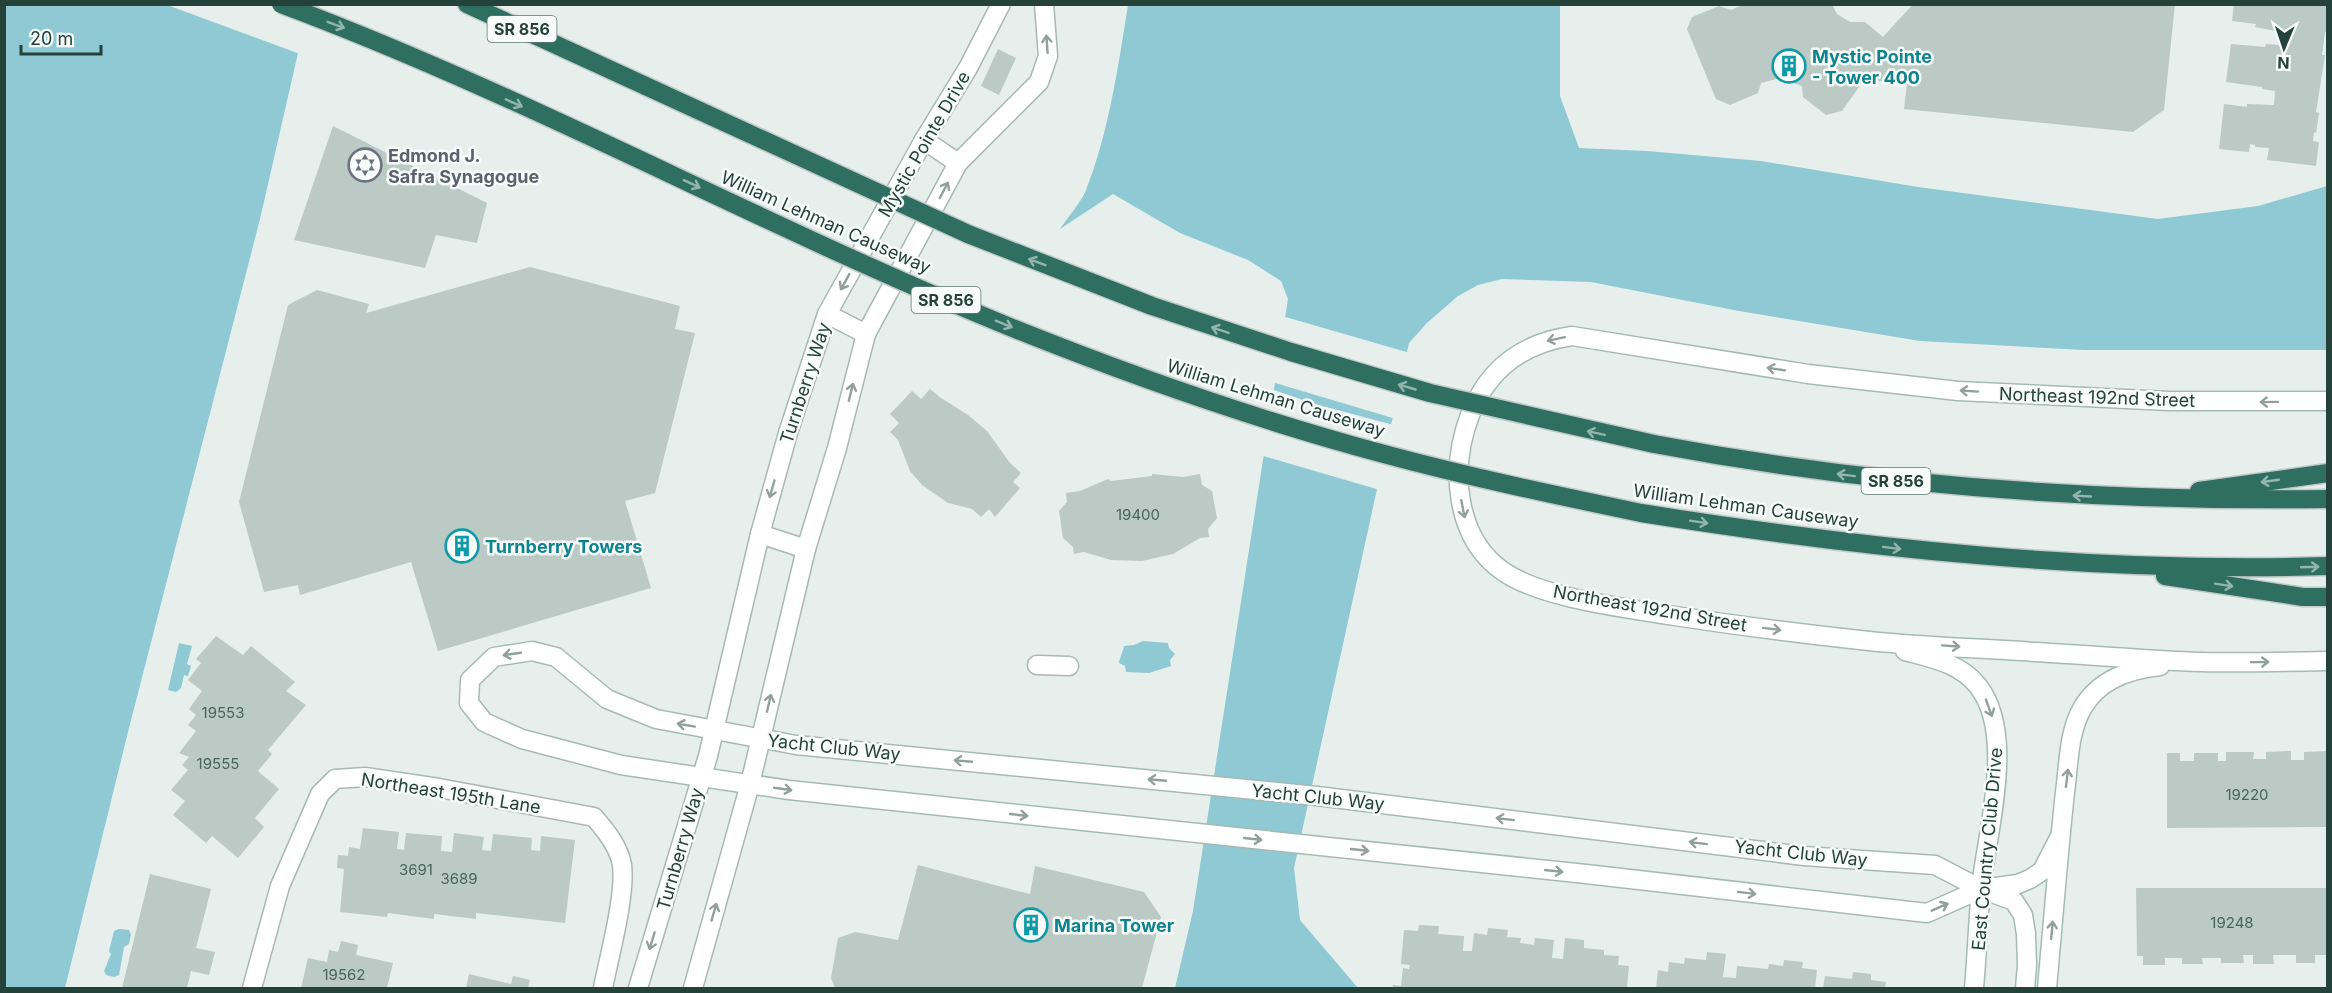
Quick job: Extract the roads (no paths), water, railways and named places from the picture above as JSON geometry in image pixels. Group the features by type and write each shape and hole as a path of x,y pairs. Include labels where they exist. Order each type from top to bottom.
{"highway":[{"name":"William Lehman Causeway","path":"281,4 431,65 965,308 1122,370 1279,423 1381,453 1527,489 1641,513 1899,549 2083,564 2227,568 2328,566"},
{"name":"SR 856","path":"467,4 1016,254 1244,337 1337,367 1469,403 1654,444 1751,462 1887,480 2140,499 2328,500"},
{"path":"2140,499 2328,472"},
{"path":"2083,564 2303,597 2328,597"}],"street":[{"name":"Mystic Pointe Drive","path":"827,314 924,140 968,68 1001,4"},
{"path":"693,988 750,784 806,549 837,448 866,334 958,163 1039,82 1048,56 1044,4"},
{"path":"924,140 958,163"},
{"name":"Turnberry Way","path":"638,988 714,730 760,534 788,433 827,314 866,334"},
{"name":"Northeast 192nd Street","path":"2328,401 2169,401 1958,391 1808,374 1572,336 1550,340 1528,348 1504,363 1485,386 1470,414 1463,438 1459,487 1468,529 1492,561 1503,571 1546,590 1610,604 1711,621 1871,641 2202,662 2328,661"},
{"path":"760,534 806,549"},
{"name":"East Country Club Drive","path":"1871,641 1954,667 1977,686 1991,710 1997,738 1997,765 1981,889 1974,988"},
{"name":"Yacht Club Way","path":"531,651 556,657 607,699 656,719 796,745 1215,785 1804,856 1935,866 1981,889 1927,913 789,790 621,765 522,739 484,722 469,702 470,680 494,657 531,651"},
{"path":"2047,988 2060,836 2073,732 2082,709 2102,685 2125,673 2152,666 2202,662"},
{"path":"1037,665 1069,666"},
{"name":"Northeast 195th Lane","path":"252,988 280,886 320,794 335,779 365,777 439,788 594,817 610,837 621,864 621,894 603,988"},
{"path":"1981,889 2018,884 2042,872 2060,836"},
{"path":"1981,889 2014,901 2023,915 2027,964 2025,988"}],"water":[{"path":"5,5 309,5 260,219 129,728 65,988 5,988"},
{"path":"1128,5 1560,5 1560,96 1579,148 1647,151 1761,161 1918,187 2158,219 2258,206 2327,186 2327,350 2084,350 1920,341 1739,311 1591,282 1502,279 1478,285 1458,296 1427,323 1409,343 1294,868 1300,920 1358,988 1175,988 1193,911 1288,299 1281,281 1248,260 1180,233 1113,194 1060,229 1086,190 1101,145 1112,99"},
{"path":"1143,641 1168,643 1169,648 1175,654 1170,660 1171,666 1149,673 1126,672 1125,666 1119,663 1124,646"},
{"path":"179,643 192,646 187,664 191,666 188,676 184,675 181,688 176,692 168,690"},
{"path":"129,930 131,935 129,944 124,947 119,975 114,977 106,975 104,971 111,954 109,951 114,931"}],"place":[{"name":"Mystic Pointe - Tower 400","path":"1789,66"},
{"name":"Edmond J. Safra Synagogue","path":"365,165"},
{"name":"Turnberry Towers","path":"462,546"},
{"name":"Marina Tower","path":"1031,925"}]}
